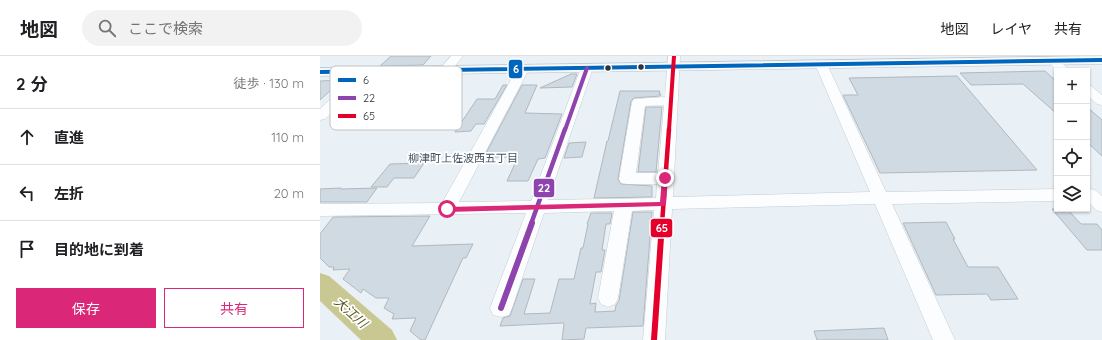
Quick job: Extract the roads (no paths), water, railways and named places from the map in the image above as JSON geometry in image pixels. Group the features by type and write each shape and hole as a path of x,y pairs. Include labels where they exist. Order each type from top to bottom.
{"main road":[{"path":"320,66 966,56"},
{"path":"527,63 587,68 673,61 821,64 1102,60"},
{"path":"420,66 451,63"},
{"path":"320,72 330,72"}],"street":[{"path":"654,340 673,61"},
{"path":"1052,61 1061,68"},
{"path":"447,209 527,63"},
{"path":"821,64 944,340"},
{"path":"501,308 587,68"},
{"path":"1090,91 1102,101"},
{"path":"665,178 627,179 639,102 670,101"},
{"path":"320,116 330,107"},
{"path":"320,210 447,209 1054,195"},
{"path":"608,298 624,205"}],"waterway":[{"name":"大江川","path":"320,284 382,340"}],"district":[{"name":"柳津町上佐波西五丁目","path":"463,158"}]}
